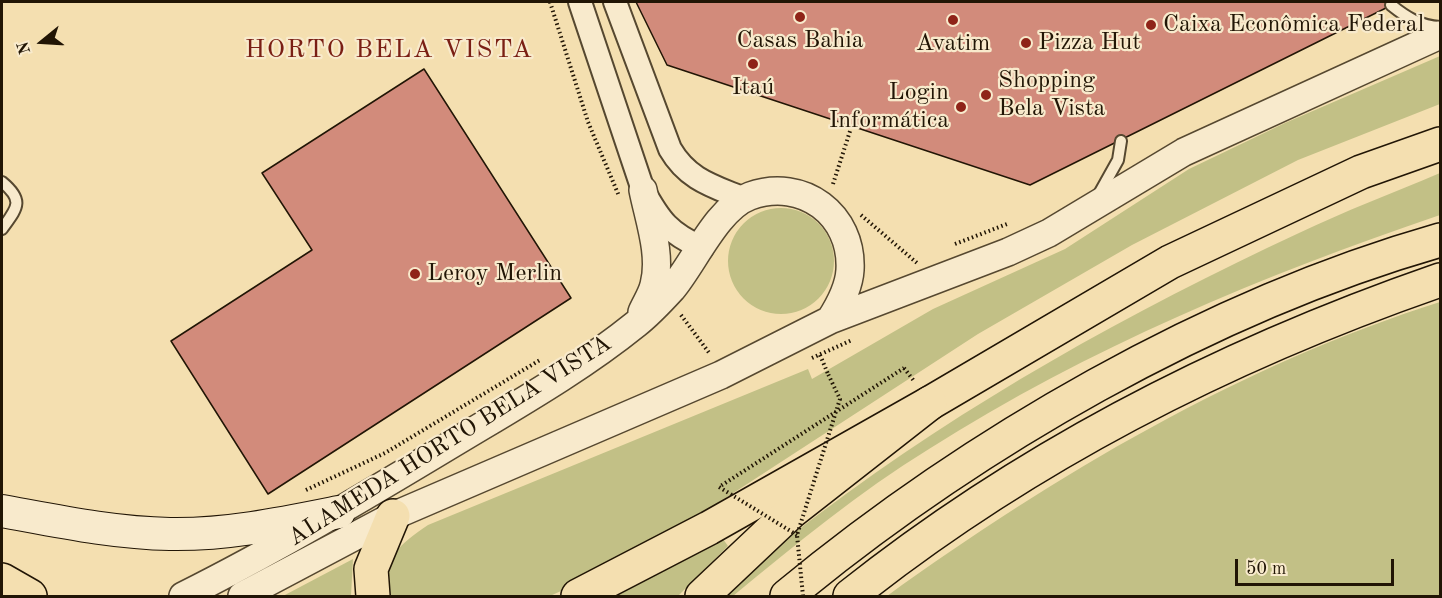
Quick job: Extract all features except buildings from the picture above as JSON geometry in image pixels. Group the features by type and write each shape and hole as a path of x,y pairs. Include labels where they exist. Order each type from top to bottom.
{"main road":[{"path":"1370,169 1440,126"},
{"path":"578,597 709,528 930,404 1170,262 1370,169 1440,144"},
{"path":"787,597 862,535 928,489 1002,441 1082,395 1203,330 1356,267 1440,240"},
{"path":"850,597 887,567 1012,483 1144,405 1294,334 1440,280"},
{"path":"702,597 792,511 930,404"},
{"path":"2,511 116,531 172,534 283,524 339,512"},
{"path":"373,597 371,570 393,516"},
{"path":"2,580 30,597"}],"street":[{"path":"580,2 632,195 652,234 656,271 654,287 637,324"},
{"path":"615,2 670,149 678,164 688,174 744,199"},
{"name":"ALAMEDA HORTO BELA VISTA","path":"242,597 393,516 721,375 830,321 1008,252 1086,212 1184,152 1440,35"},
{"name":"ALAMEDA HORTO BELA VISTA","path":"183,597 252,562 339,512 558,380 637,324 672,289 730,209 744,199 770,190 792,191 813,198 830,211 843,229 850,250 850,272 844,292 830,321"},
{"path":"632,195 679,237 702,248"}],"lane":[{"path":"1391,5 1409,20 1429,27 1440,27"},
{"path":"1086,212 1109,180 1118,160 1121,141"},
{"path":"2,182 15,193 17,201 15,210 2,229"}],"path":[{"path":"550,2 588,122 632,195"},
{"path":"832,188 852,125"},
{"path":"856,209 916,260"},
{"path":"948,247 1013,221"},
{"path":"681,315 712,357 721,375"},
{"path":"803,597 797,535 840,399 820,355"},
{"path":"295,495 385,453 547,356"},
{"path":"797,535 719,487 904,368"}],"shaded area":[{"path":"1440,56 1440,104 1298,160 1132,245 978,334 684,525 561,591 550,596 391,596 388,583 390,562 401,546 428,525 808,369 812,379 933,309 1065,249 1189,169 1285,123"},
{"path":"1440,173 1440,215 1242,289 1114,346 1051,378 989,412 903,466 828,519 733,596 722,596 806,524 875,473 932,434 1051,361 1236,263 1334,217"},
{"path":"781,208 801,212 819,223 830,241 834,261 830,281 819,299 801,310 781,314 761,310 743,299 732,281 728,261 732,241 743,223 761,212"},
{"path":"1440,302 1440,596 887,596 1017,507 1152,427 1293,357"},
{"path":"723,539 728,546 678,596 616,596"},
{"path":"353,559 351,596 283,596"}],"place":[{"name":"Casas Bahia","path":"800,17"},
{"name":"Avatim","path":"953,20"},
{"name":"Caixa Econômica Federal","path":"1151,25"},
{"name":"Pizza Hut","path":"1026,43"},
{"name":"Itaú","path":"753,64"},
{"name":"Shopping Bela Vista","path":"986,95"},
{"name":"Login Informática","path":"961,107"},
{"name":"Leroy Merlin","path":"415,274"}],"district":[{"name":"HORTO BELA VISTA","path":"389,50"}]}
